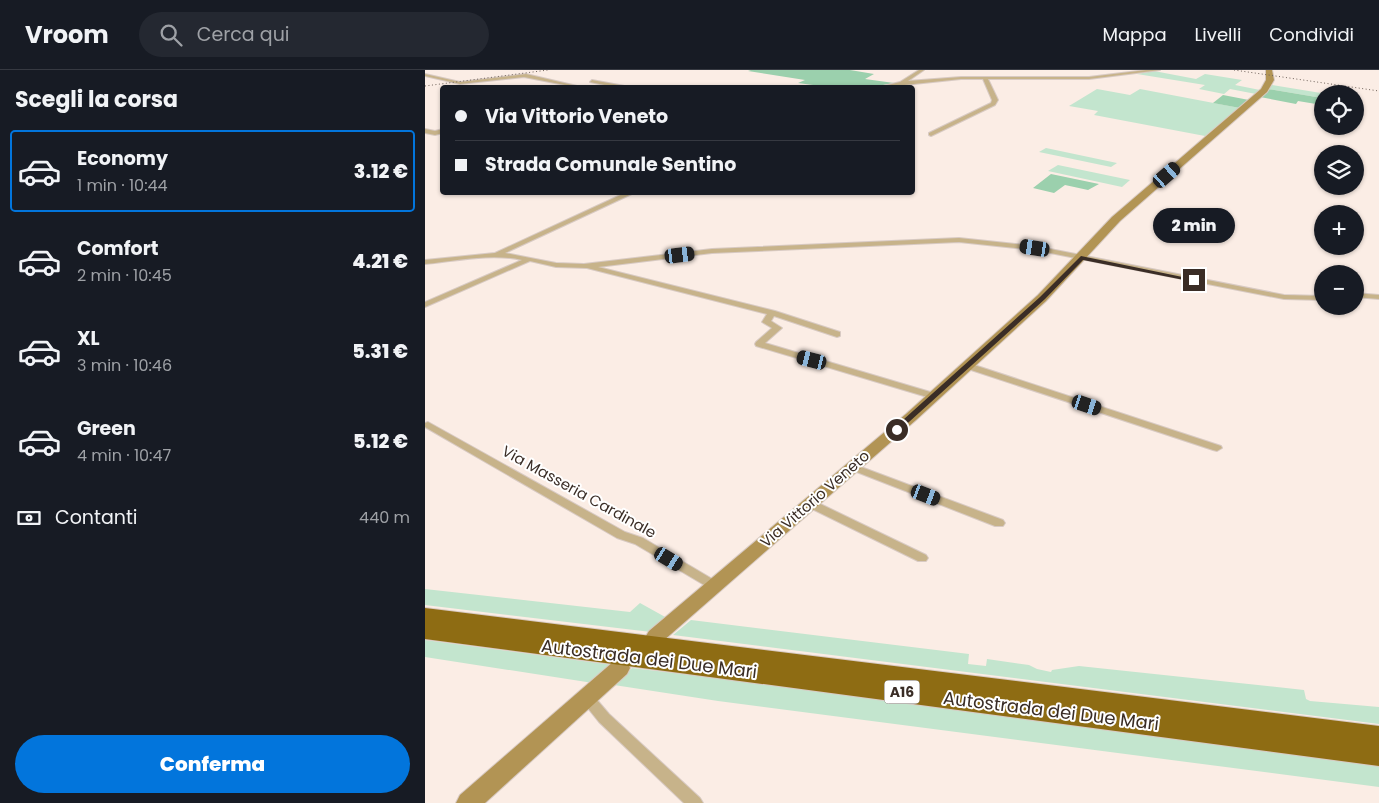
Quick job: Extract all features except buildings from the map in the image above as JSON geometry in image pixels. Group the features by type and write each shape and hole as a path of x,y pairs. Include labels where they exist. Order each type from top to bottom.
{"highway":[{"name":"Autostrada dei Due Mari","path":"425,617 1379,738"},
{"name":"Autostrada dei Due Mari","path":"425,630 1379,754"}],"street":[{"path":"902,82 922,70"},
{"path":"890,85 902,82 985,78 1089,78 1158,70"},
{"name":"Via Vittorio Veneto","path":"655,636 853,467 1042,298 1116,219 1263,90 1270,80 1269,70"},
{"path":"425,75 451,81 468,82 525,75 565,85"},
{"path":"579,85 603,77"},
{"path":"931,134 993,104 995,100 985,78"},
{"path":"591,81 613,85"},
{"path":"425,131 435,134 440,132"},
{"path":"495,255 523,244 627,195"},
{"path":"425,262 511,255 556,264 584,266 712,251 943,240 1011,245 1284,297 1314,298"},
{"path":"511,255 523,244"},
{"path":"425,305 529,259"},
{"path":"584,266 666,288 710,296 837,334"},
{"path":"1364,296 1379,297"},
{"path":"772,313 766,322 778,328 759,344 934,396"},
{"path":"968,366 1217,448"},
{"name":"Via Masseria Cardinale","path":"428,426 621,535 639,541 715,586"},
{"path":"853,467 999,523"},
{"path":"810,504 922,558"},
{"path":"468,803 620,668"},
{"path":"587,697 604,718 695,803"}],"green space":[{"path":"850,70 874,74 865,79 894,83 882,85 814,85 798,83 805,80 748,71"},
{"path":"1154,71 1196,79 1205,74 1242,80 1235,85 1260,90 1256,94 1230,89 1224,94 1199,89 1205,85 1137,74"},
{"path":"1272,85 1314,92 1314,97 1268,89"},
{"path":"1097,89 1130,95 1140,89 1240,108 1205,136 1094,115 1098,111 1069,106"},
{"path":"1268,89 1314,97 1314,104 1298,101 1296,104 1260,97"},
{"path":"1223,95 1249,100 1240,108 1213,103"},
{"path":"1046,148 1117,163 1111,167 1039,152"},
{"path":"1058,165 1130,180 1122,187 1048,171"},
{"path":"1051,174 1099,184 1088,190 1065,185 1054,193 1033,188"},
{"path":"425,589 630,612 640,603 667,618 651,632 425,605"},
{"path":"691,620 969,654 968,664 986,666 987,659 1029,665 1051,672 1052,670 1079,666 1304,690 1306,699 1310,701 1379,707 1379,724 673,635"},
{"path":"425,640 613,665 593,683 425,657"},
{"path":"632,668 860,695 1379,764 1379,787 718,701 614,685"}],"railway":[{"path":"425,86 548,70"},
{"path":"1234,70 1379,91"}],"route":[{"path":"897,430 1042,298 1081,258 1194,280"}]}
